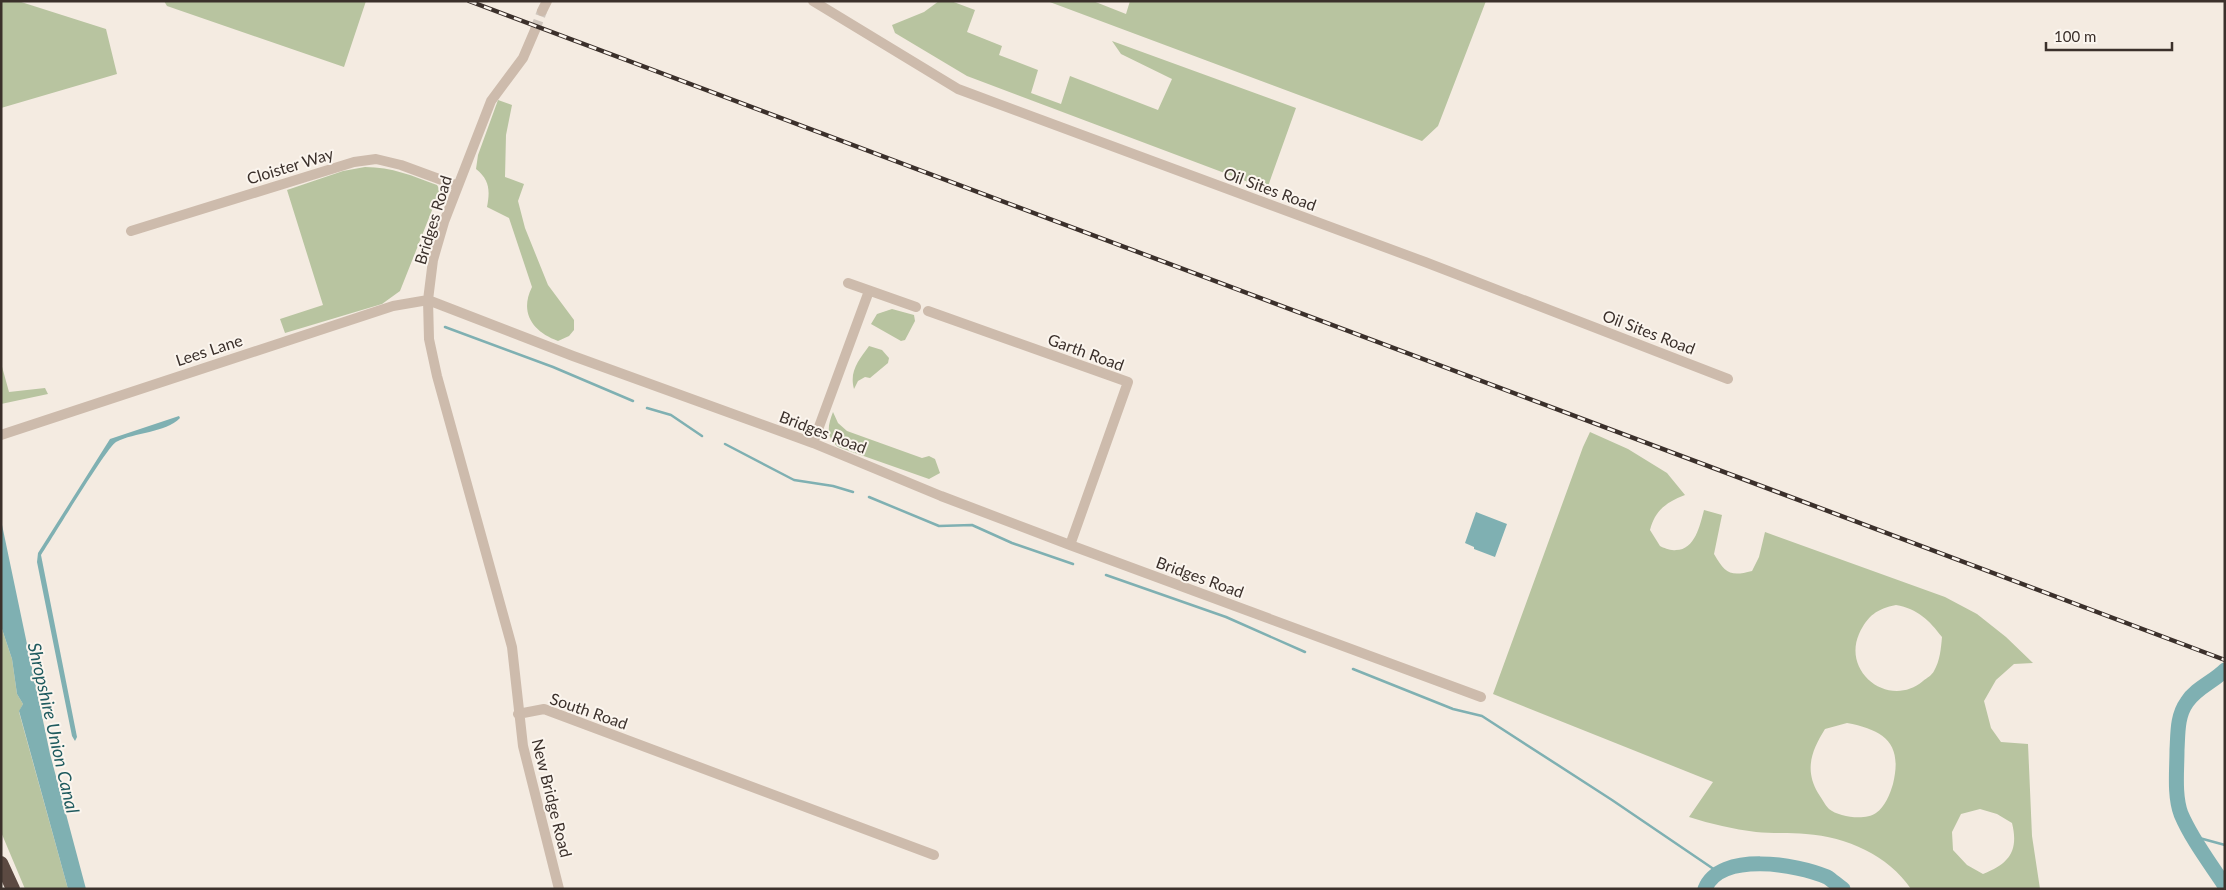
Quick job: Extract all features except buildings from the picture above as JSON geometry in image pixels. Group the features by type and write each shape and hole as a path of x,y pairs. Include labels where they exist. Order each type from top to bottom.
{"highway":[{"path":"1,863 13,889"}],"street":[{"path":"542,11 547,1"},
{"name":"Oil Sites Road","path":"816,2 958,89 1425,262 1728,379"},
{"name":"Bridges Road","path":"535,30 522,58 491,101 458,186 433,260 428,300 573,356 813,443 941,496 1070,545 1481,697"},
{"name":"Cloister Way","path":"131,231 354,162 376,159 401,165 458,186"},
{"path":"848,283 916,308"},
{"path":"813,443 869,290"},
{"path":"428,300 430,339 437,376 512,647 518,714"},
{"name":"Lees Lane","path":"1,435 393,306 428,300"},
{"name":"Garth Road","path":"928,311 1128,382 1070,545"},
{"name":"South Road","path":"518,714 544,709 934,855"},
{"name":"New Bridge Road","path":"518,714 523,746 559,889"}],"green space":[{"path":"1,1 18,1 106,29 117,74 1,108"},
{"path":"164,1 366,1 344,67 167,6"},
{"path":"939,1 951,1 975,10 967,32 1002,46 999,55 1038,70 1031,93 1061,104 1070,76 1158,110 1172,79 1121,54 1112,41 1296,108 1267,189 967,76 895,33 892,25 924,12"},
{"path":"1047,1 1093,1 1126,14 1130,1 1486,1 1438,126 1422,141"},
{"path":"498,100 512,105 506,135 505,177 524,184 518,201 525,228 548,285 574,320 574,330 569,336 558,341 535,327 531,320 527,305 532,287 509,218 487,207 488,186 484,177 476,169 478,155"},
{"path":"375,167 402,173 437,185 440,190 400,291 382,304 285,333 280,319 323,305 287,190 343,171"},
{"path":"892,309 914,315 915,321 905,340 901,341 871,324 877,314"},
{"path":"869,346 882,350 889,358 888,363 870,378 865,377 858,381 854,389 854,371"},
{"path":"1,363 9,392 45,388 48,394 1,404"},
{"path":"833,412 838,423 847,431 922,458 929,456 935,459 940,473 929,479 838,447 829,435"},
{"path":"1590,432 1628,449 1667,473 1685,495 1663,508 1652,523 1650,530 1662,547 1674,550 1688,546 1696,536 1704,510 1722,515 1714,554 1721,566 1729,572 1738,574 1752,571 1759,557 1765,532 1945,597 1977,614 2006,637 2033,663 2014,664 1996,680 1984,701 1991,728 2001,742 2028,744 2032,836 2040,889 1911,889 1891,866 1878,857 1836,839 1800,833 1747,831 1689,817 1713,782 1493,694","holes":["1896,605 1917,612 1942,637 1939,659 1932,674 1910,689 1897,691 1884,689 1872,683 1863,673 1857,662 1856,648 1859,634 1866,622 1878,611","1847,723 1860,726 1880,735 1888,741 1893,749 1895,758 1893,784 1885,804 1876,813 1865,817 1852,817 1833,812 1818,793 1811,776 1811,760 1816,744 1825,729","1980,809 1997,814 2012,823 2014,833 2013,849 1999,866 1983,874 1967,865 1953,850 1952,832 1961,814"]},
{"path":"1,626 12,659 17,694 23,704 19,712 68,889 25,889 1,832"}],"water":[{"path":"179,416 180,418 166,427 116,442 91,476 41,555 77,737 75,741 72,736 37,562 38,553 110,439"},
{"path":"1476,512 1507,524 1495,557 1474,549 1474,547 1465,543"},
{"path":"1,520 50,754 86,889 68,889 19,711 23,704 17,694 12,659 1,626"}],"waterway":[{"path":"445,327 553,367 633,401"},
{"path":"647,408 671,415 702,436"},
{"path":"725,444 794,480 833,486 853,492"},
{"path":"869,497 939,526 972,525 1012,543 1073,564"},
{"path":"1106,575 1226,617 1305,652"},
{"path":"1353,669 1453,709 1482,716 1612,800 1718,872"},
{"path":"2225,670 2195,693 2181,713 2178,731 2176,782 2177,799 2185,824 2225,886"},
{"path":"2192,836 2225,845"},
{"path":"1705,889 1713,877 1726,869 1742,865 1760,864 1779,865 1814,872 1827,877 1843,889"}],"tunnel":[{"path":"535,30 542,11"}],"railway":[{"path":"469,1 2225,660"}],"water label":[{"name":"Shropshire Union Canal","path":"53,728"}]}
